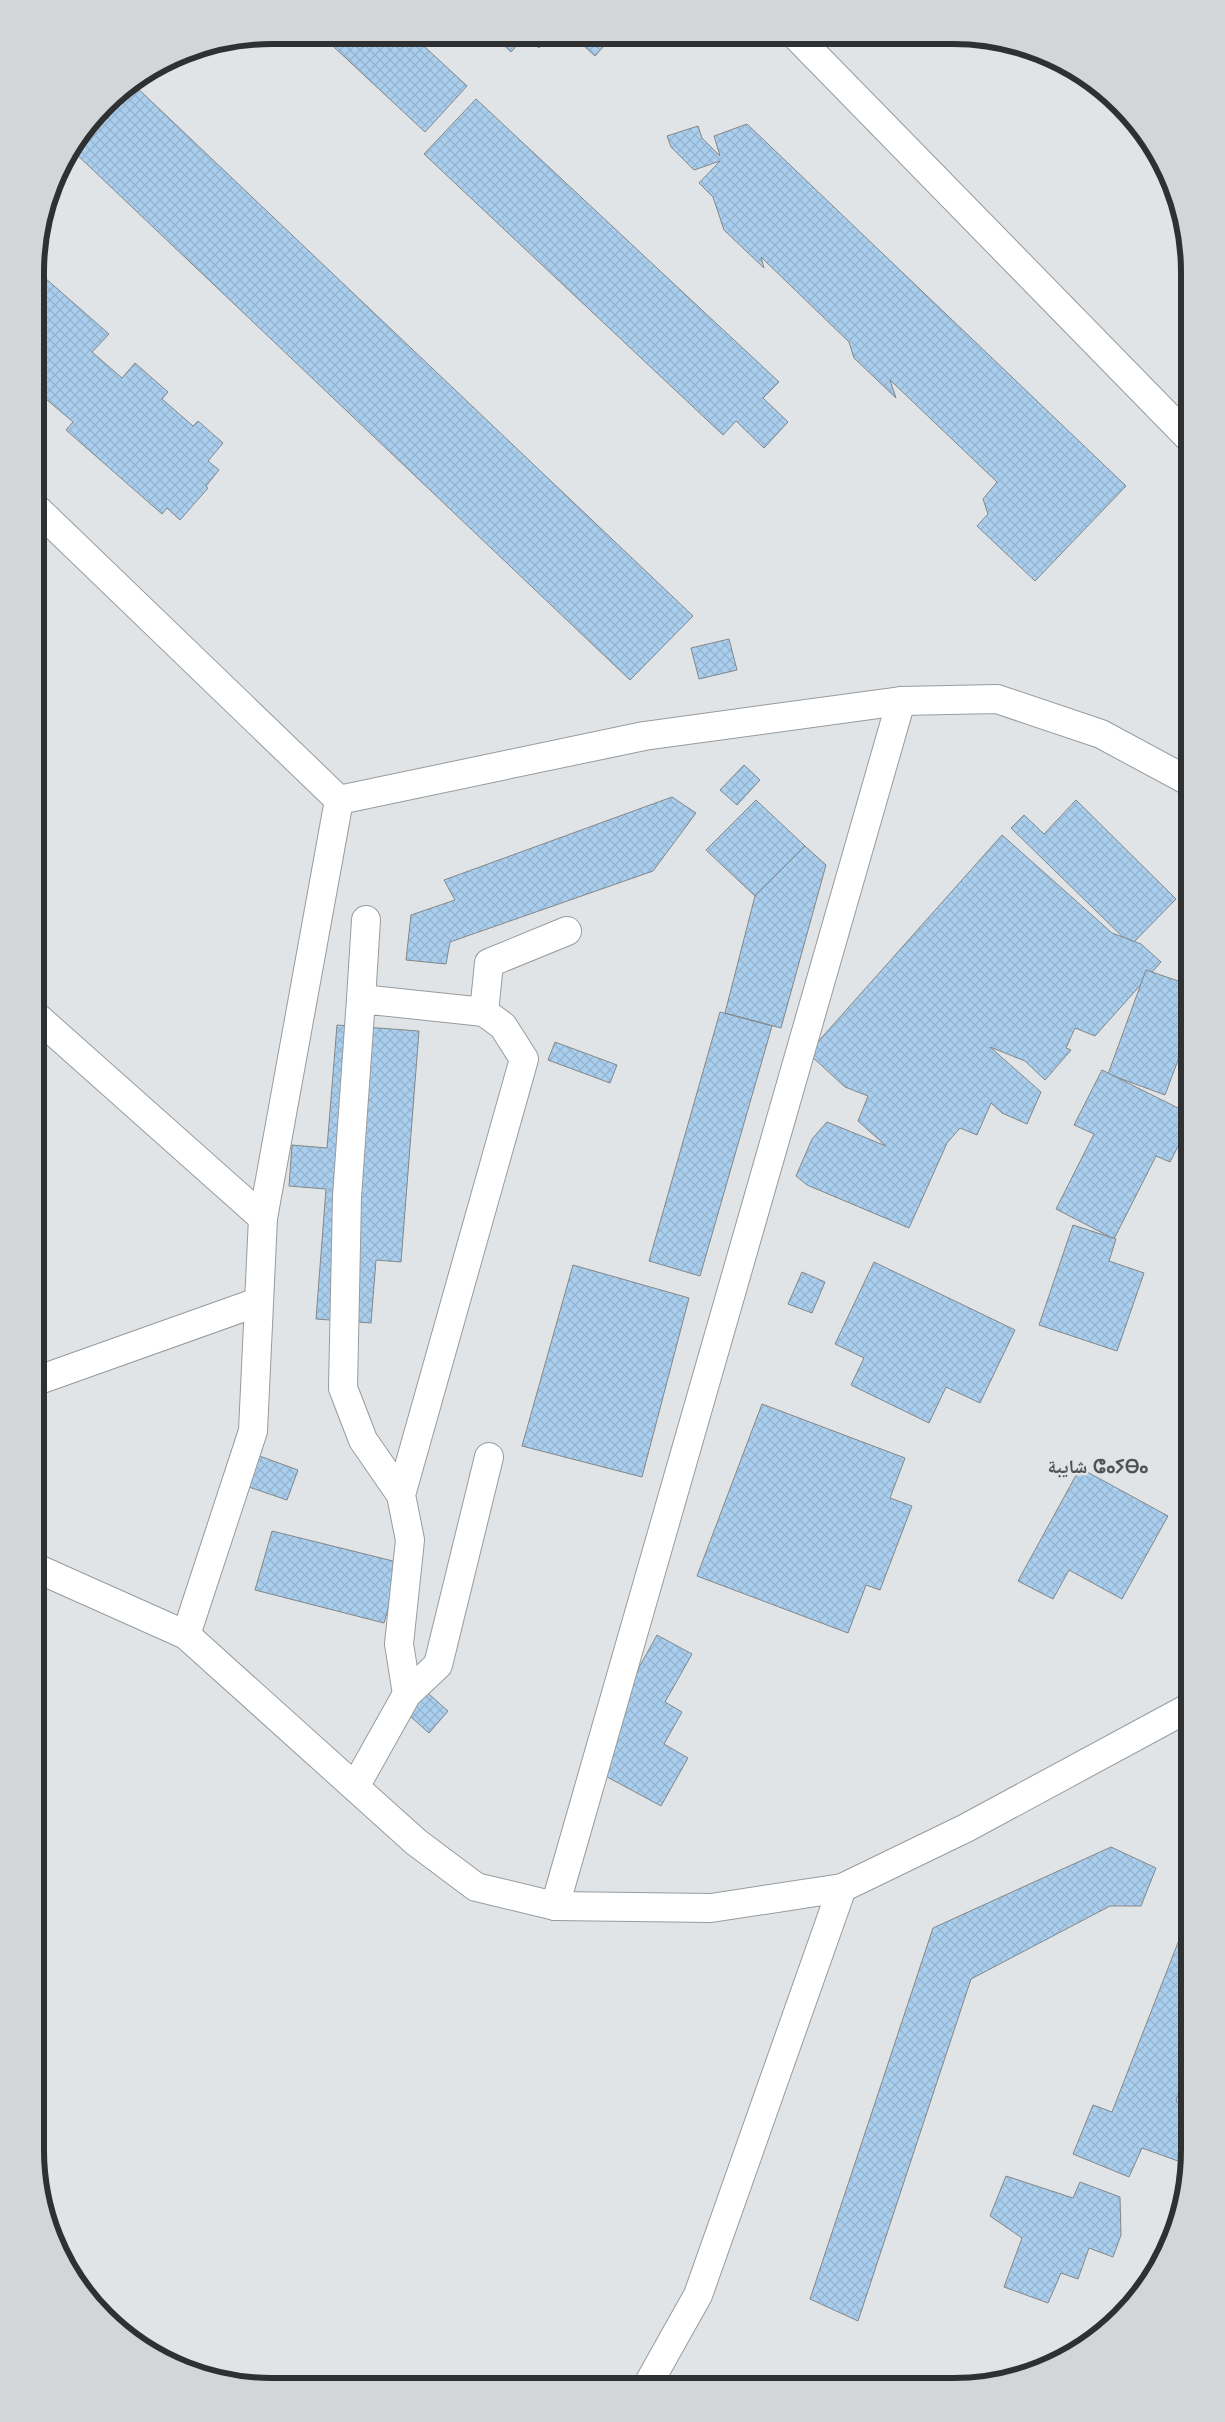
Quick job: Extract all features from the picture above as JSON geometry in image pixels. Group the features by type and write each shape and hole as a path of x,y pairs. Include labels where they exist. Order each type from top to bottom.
{"street":[{"path":"804,44 1181,430"},
{"path":"44,516 339,800"},
{"path":"339,800 644,736 901,701 997,699 1101,734 1181,777"},
{"path":"555,1906 901,701"},
{"path":"186,1635 253,1431 263,1218 339,800"},
{"path":"366,920 347,1197 343,1388 363,1440 401,1495 410,1540 399,1644 407,1694"},
{"path":"484,1012 489,963 566,931"},
{"path":"361,999 484,1012 503,1026 524,1059 401,1495"},
{"path":"44,1023 263,1218"},
{"path":"44,1378 258,1302"},
{"path":"355,1787 407,1694 438,1665 489,1457"},
{"path":"44,1572 186,1635 416,1842 476,1887 555,1906 711,1908 842,1888 966,1828 1181,1712"},
{"path":"651,2378 698,2295 842,1888"}],"building":[{"path":"331,44 422,44 467,86 425,132"},
{"path":"502,44 518,44 511,52"},
{"path":"534,44 543,44 539,48"},
{"path":"582,44 606,44 595,56"},
{"path":"137,88 693,616 630,680 76,154 100,121 121,100"},
{"path":"476,99 779,382 763,398 788,422 764,448 736,421 723,435 424,154"},
{"path":"747,124 1126,486 1035,581 977,526 988,514 983,499 997,482 890,380 896,398 854,358 849,342 761,257 764,268 724,230 713,197 699,183 720,161 694,170 671,147 667,136 698,126 702,138 720,156 714,136"},
{"path":"44,277 109,334 92,352 122,378 135,363 168,392 162,399 193,426 198,421 223,443 208,461 219,470 206,486 208,488 180,520 167,508 162,514 66,430 73,422 44,397"},
{"path":"729,639 737,670 699,679 691,648"},
{"path":"744,765 760,780 737,805 720,790"},
{"path":"672,797 696,813 653,871 450,942 446,964 406,960 411,915 455,900 444,880"},
{"path":"756,800 805,846 755,896 706,850"},
{"path":"1076,800 1176,899 1131,945 1011,828 1024,815 1044,834"},
{"path":"1002,835 1112,933 1141,944 1161,962 1095,1036 1075,1028 1066,1048 1071,1050 1045,1080 1025,1061 990,1047 1041,1092 1027,1124 1002,1113 991,1103 977,1135 960,1128 947,1143 909,1228 807,1185 796,1176 812,1139 827,1122 886,1146 858,1121 868,1096 845,1087 808,1053"},
{"path":"805,846 826,865 781,1028 725,1013 755,896"},
{"path":"1146,970 1181,982 1181,1052 1165,1095 1108,1074"},
{"path":"720,1012 772,1026 700,1276 649,1261"},
{"path":"337,1025 419,1031 401,1262 376,1260 371,1323 316,1319 326,1189 289,1186 292,1145 327,1148"},
{"path":"555,1042 617,1065 610,1083 548,1060"},
{"path":"1102,1070 1181,1110 1181,1141 1170,1162 1156,1156 1114,1239 1056,1209 1094,1134 1074,1125"},
{"path":"1073,1225 1116,1239 1109,1261 1144,1273 1117,1351 1039,1325"},
{"path":"874,1262 1015,1330 980,1403 946,1387 929,1423 851,1385 864,1358 835,1344"},
{"path":"573,1265 689,1298 642,1477 522,1446"},
{"path":"802,1272 825,1282 812,1313 788,1304"},
{"path":"762,1404 905,1458 890,1498 912,1506 880,1590 866,1585 848,1633 697,1576"},
{"path":"254,1454 298,1470 287,1500 243,1485"},
{"path":"1080,1468 1168,1516 1122,1599 1069,1570 1053,1599 1018,1581"},
{"path":"272,1531 401,1563 384,1623 255,1590"},
{"path":"657,1635 692,1654 665,1702 682,1712 664,1744 688,1758 661,1806 585,1765"},
{"path":"421,1687 448,1711 429,1733 402,1709"},
{"path":"1111,1847 1156,1868 1141,1906 1110,1906 971,1979 858,2321 810,2299 933,1928"},
{"path":"1179,1940 1181,1941 1181,2088 1176,2101 1181,2103 1181,2162 1142,2148 1129,2177 1073,2154 1093,2105 1112,2112"},
{"path":"1006,2176 1073,2198 1080,2182 1120,2197 1121,2235 1113,2257 1089,2248 1078,2279 1061,2273 1048,2303 1004,2287 1022,2238 990,2216"}],"district":[{"name":"شايبة ⵛⴰⵢⴱⴰ","path":"1098,1466"}]}
